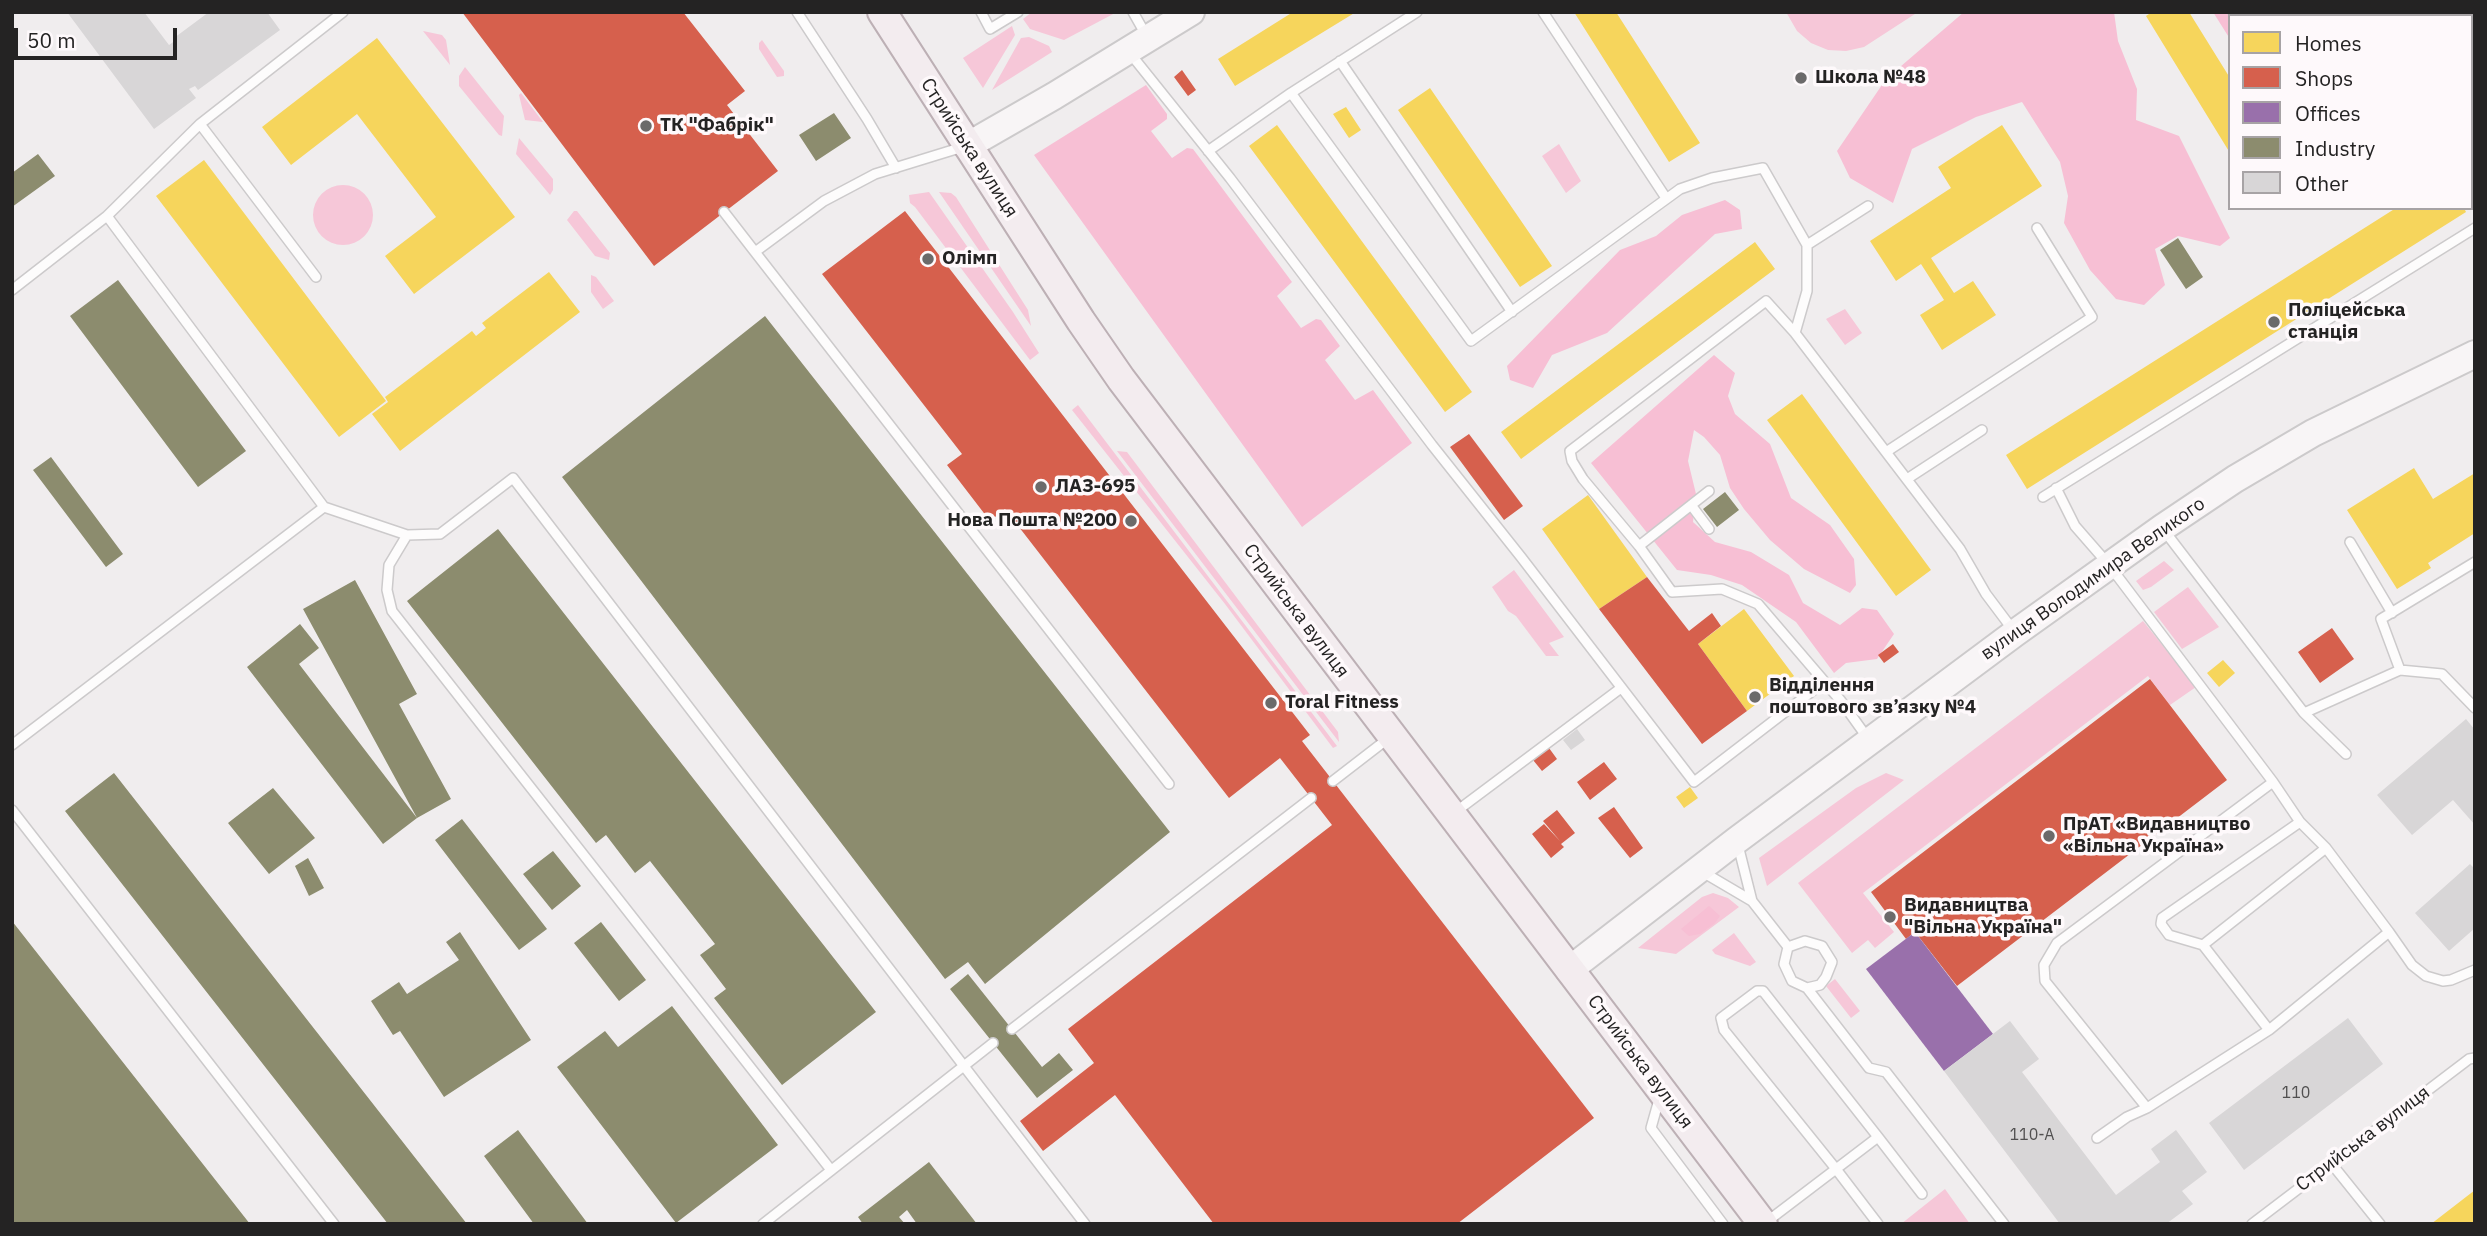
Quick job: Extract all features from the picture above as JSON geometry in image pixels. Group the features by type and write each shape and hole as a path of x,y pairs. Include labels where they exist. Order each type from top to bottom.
{"main road":[{"name":"Стрийська вулиця","path":"882,12 1121,379 1759,1222"},
{"path":"967,146 1191,12"},
{"name":"вулиця Володимира Великого","path":"1569,970 1737,840 2015,633 2162,528 2235,479 2313,433 2475,354"}],"lane":[{"path":"12,290 107,216 200,124 343,12"},
{"path":"797,12 867,119 895,168"},
{"path":"981,12 990,29 1018,12"},
{"path":"1133,12 1138,45 1208,151 1694,782 1824,682"},
{"path":"1208,151 1291,93 1417,12"},
{"path":"1543,12 1666,198"},
{"path":"1340,61 1512,312"},
{"path":"1291,93 1471,341 1680,189 1712,178 1763,168 1807,244 1807,291 1795,333"},
{"path":"200,124 316,277"},
{"path":"755,252 824,201 875,174 967,146"},
{"path":"1807,244 1868,206"},
{"path":"724,212 1169,784"},
{"path":"107,216 324,507 407,534 440,534 513,478 1085,1224"},
{"path":"2043,498 2475,228"},
{"path":"1885,452 2092,317 2037,229"},
{"path":"1870,741 1758,604 1722,589 1672,592 1639,546 1583,479 1572,461 1570,451 1766,301 1795,333 1960,549 1986,594 2015,633"},
{"path":"1907,479 1982,430"},
{"path":"2056,488 2075,526 2109,565 2273,782 2300,822 2326,848 2412,965 2426,976 2443,981 2475,970"},
{"path":"1639,546 1709,491"},
{"path":"1691,505 1709,529"},
{"path":"12,746 324,507"},
{"path":"2162,528 2266,656 2304,713 2346,754"},
{"path":"407,534 389,565 387,590 392,611 831,1170"},
{"path":"2350,542 2392,613"},
{"path":"2400,670 2381,619 2475,562"},
{"path":"2304,713 2400,670 2442,674 2475,708"},
{"path":"1451,815 1621,688"},
{"path":"1333,781 1391,736"},
{"path":"2147,1108 2045,981 2044,965 2057,943 2273,782"},
{"path":"1012,1029 1311,798"},
{"path":"12,810 334,1224"},
{"path":"2269,1030 2203,945 2169,935 2161,925 2162,918 2300,822"},
{"path":"1737,840 1752,901"},
{"path":"2203,945 2326,848"},
{"path":"1697,870 1752,901 1788,947"},
{"path":"2097,1138 2127,1116 2147,1108 2269,1030 2389,932"},
{"path":"1788,947 1805,942 1822,946 1832,962 1820,985 1807,988"},
{"path":"1788,947 1784,964 1793,981 1807,988 1870,1068 1886,1072 2004,1224"},
{"path":"1878,1224 1724,1030 1721,1018 1756,991 1763,991 1922,1194"},
{"path":"763,1224 993,1043"},
{"name":"Стрийська вулиця","path":"2252,1224 2469,1059 2475,1058"},
{"path":"1662,1091 1651,1128 1723,1224"},
{"path":"1759,1222 1878,1137"},
{"path":"2332,1163 2380,1224"}],"shaded area":[{"path":"1032,12 1117,12 1064,40 1030,29 1023,19"},
{"path":"1786,12 1918,12 1864,47 1846,51 1828,50 1811,43 1797,31"},
{"path":"1964,12 2114,12 2118,41 2137,89 2136,120 2179,136 2230,238 2220,246 2178,236 2155,249 2165,285 2144,305 2116,299 2090,270 2064,223 2068,196 2060,162 2022,102 1976,117 1912,149 1893,203 1850,178 1837,151 1886,79"},
{"path":"2213,12 2278,14 2228,14 2228,36"},
{"path":"1012,26 1015,35 983,88 963,58"},
{"path":"423,31 442,35 446,40 450,65"},
{"path":"1029,37 1049,46 1052,52 992,90 1021,38"},
{"path":"762,40 784,71 784,76 777,77 759,49"},
{"path":"2473,66 2475,68 2475,143 2473,140"},
{"path":"465,67 504,116 502,136 459,86 459,76"},
{"path":"1146,85 1167,114 1167,119 1151,131 1172,158 1187,148 1193,149 1292,282 1277,296 1301,328 1316,319 1321,320 1340,346 1325,360 1355,400 1373,390 1412,443 1302,527 1034,155"},
{"path":"521,93 543,122 525,120 519,95"},
{"path":"519,138 553,179 550,195 516,154"},
{"path":"1559,144 1581,181 1566,193 1542,156"},
{"path":"343,185 360,190 368,198 373,215 368,232 360,240 343,245 326,240 318,232 313,215 318,198 326,190"},
{"path":"929,192 1039,353 1030,360 910,203 909,195"},
{"path":"939,192 951,193 956,197 1028,310 1031,326"},
{"path":"1725,200 1740,210 1742,229 1715,234 1607,333 1552,355 1533,388 1510,380 1507,366 1620,250 1656,236 1682,215"},
{"path":"577,211 610,253 609,260 595,256 567,220"},
{"path":"591,275 596,277 614,301 603,309 591,292"},
{"path":"1845,309 1862,333 1845,345 1826,319"},
{"path":"1714,355 1735,373 1728,396 1735,414 1770,444 1791,498 1830,525 1854,559 1856,585 1850,593 1804,569 1770,540 1730,488 1720,455 1694,430 1688,461 1696,494 1693,522 1715,542 1751,552 1789,575 1803,603 1840,625 1862,608 1877,610 1894,634 1877,659 1846,663 1834,673 1796,622 1742,585 1711,575 1677,570 1591,463"},
{"path":"1078,405 1337,746 1333,748 1225,604 1072,410"},
{"path":"1117,451 1127,452 1338,732 1339,742"},
{"path":"2164,561 2174,570 2143,590 2136,581"},
{"path":"1514,570 1564,637 1549,643 1559,656 1546,656 1516,616 1508,611 1492,587"},
{"path":"2188,587 2219,627 2182,649 2154,612"},
{"path":"2143,621 2196,687 2170,705 2148,676 1863,893 1894,932 1875,948 1868,940 1852,953 1798,883"},
{"path":"1886,773 1904,780 1767,886 1759,858 1856,788"},
{"path":"1713,893 1728,898 1739,907 1676,954 1638,948 1702,897"},
{"path":"1709,906 1720,916 1715,923 1700,934 1689,936 1681,929"},
{"path":"1734,933 1756,962 1750,966 1715,954 1712,950"},
{"path":"1835,979 1860,1011 1851,1018 1826,986"},
{"path":"1945,1189 1970,1224 1901,1224"}],"building: Homes":[{"path":"1293,12 1356,12 1235,86 1218,59"},
{"path":"1574,12 1616,12 1700,143 1669,162"},
{"path":"2152,12 2189,12 2228,75 2228,150 2146,16"},
{"path":"2299,12 2345,14 2300,14"},
{"path":"377,38 515,217 414,294 385,256 436,217 357,114 291,165 262,127"},
{"path":"1430,88 1552,266 1520,287 1398,110"},
{"path":"1346,107 1361,130 1349,138 1333,114"},
{"path":"1277,125 1472,392 1445,412 1249,146"},
{"path":"2002,125 2042,186 1931,258 1954,293 1973,281 1996,315 1942,350 1920,315 1944,300 1921,264 1896,281 1870,241 1951,188 1938,167"},
{"path":"204,160 386,401 339,437 156,196"},
{"path":"2393,210 2465,210 2466,212 2027,489 2006,455"},
{"path":"1755,242 1775,269 1521,459 1501,432"},
{"path":"549,272 580,312 400,451 372,414 388,402 385,397 472,331 476,336 486,328 482,323"},
{"path":"1802,394 1931,570 1896,596 1767,420"},
{"path":"2414,468 2433,499 2475,473 2475,533 2428,563 2431,568 2397,589 2347,510"},
{"path":"1588,495 1647,577 1599,609 1542,529"},
{"path":"1744,609 1794,676 1747,711 1698,644"},
{"path":"2223,660 2235,673 2219,687 2207,673"},
{"path":"1690,787 1698,798 1684,808 1676,797"},
{"path":"2475,1190 2475,1224 2431,1224"}],"building: Shops":[{"name":"ТК \"Фабрік\"","path":"462,12 683,12 745,91 727,105 778,171 654,266"},
{"path":"1182,70 1196,90 1188,96 1174,77"},
{"path":"905,211 1310,735 1302,741 1594,1118 1457,1224 1214,1224 1115,1095 1043,1151 1020,1121 1094,1063 1068,1029 1332,825 1280,758 1229,798 1005,509 990,521 947,465 962,454 822,274"},
{"path":"1469,434 1523,506 1504,520 1450,447"},
{"path":"1647,577 1689,631 1712,613 1721,626 1698,644 1747,711 1702,744 1599,609"},
{"path":"2332,628 2354,659 2320,683 2298,652"},
{"path":"1893,644 1899,652 1884,663 1878,655"},
{"name":"ПрАТ «Видавництво «Вільна Україна»","path":"2150,679 2227,780 1957,986 1915,932 1906,939 1871,892"},
{"path":"1549,748 1557,759 1542,771 1533,760"},
{"path":"1604,762 1617,779 1590,800 1577,782"},
{"path":"1614,807 1643,848 1630,858 1598,818"},
{"path":"1557,810 1575,833 1561,844 1564,847 1551,858 1532,834 1544,824 1560,841 1543,821"}],"building: Offices":[{"path":"1915,932 1993,1034 1944,1071 1866,969"}],"building: Industry":[{"path":"834,113 851,138 816,161 799,135"},
{"path":"38,154 55,176 12,207 12,173"},
{"path":"2178,238 2203,277 2186,289 2160,250"},
{"path":"118,280 246,451 198,487 70,316"},
{"path":"765,316 1170,832 985,984 968,962 945,979 562,477"},
{"path":"51,457 123,554 106,567 33,470"},
{"path":"1725,492 1739,510 1717,527 1703,509"},
{"path":"498,529 876,1012 782,1085 714,998 726,989 700,955 715,944 650,861 635,873 606,835 596,843 407,601"},
{"path":"355,580 417,694 399,704 451,799 417,818 303,609"},
{"path":"300,624 319,648 299,664 417,818 383,844 247,667"},
{"path":"114,773 467,1224 388,1224 65,811"},
{"path":"273,788 315,838 269,874 228,823"},
{"path":"462,819 547,929 519,950 435,840"},
{"path":"553,851 581,886 552,910 523,874"},
{"path":"308,858 324,888 309,896 295,866"},
{"path":"12,921 250,1224 12,1224"},
{"path":"601,922 646,980 619,1001 574,943"},
{"path":"460,932 531,1040 444,1097 400,1031 393,1035 371,1001 399,982 407,994 459,960 446,942"},
{"path":"968,974 1042,1067 1059,1053 1073,1070 1037,1098 950,989"},
{"path":"672,1006 778,1145 676,1223 557,1067 605,1031 618,1047"},
{"path":"518,1130 588,1224 534,1224 484,1156"},
{"path":"929,1162 977,1224 917,1224 907,1210 899,1217 905,1224 863,1224 858,1217"}],"building: Other":[{"path":"67,12 144,12 169,45 176,40 174,38 209,12 267,12 280,30 198,90 195,86 189,89 196,98 154,129"},
{"path":"2466,719 2475,730 2475,825 2453,800 2412,835 2377,795"},
{"path":"1577,729 1585,740 1571,750 1563,740"},
{"path":"2470,864 2475,869 2475,928 2449,951 2415,913"},
{"path":"2348,1018 2383,1064 2244,1170 2209,1123"},
{"path":"2010,1021 2039,1059 2022,1072 2116,1195 2160,1162 2151,1149 2176,1130 2207,1172 2182,1191 2193,1204 2166,1224 2060,1224 1944,1071"}],"place":[{"name":"Школа №48","path":"1801,78"},
{"name":"ТК \"Фабрік\"","path":"646,126"},
{"name":"Олімп","path":"928,259"},
{"name":"Поліцейська станція","path":"2274,322"},
{"name":"ЛАЗ-695","path":"1041,487"},
{"name":"Нова Пошта №200","path":"1131,521"},
{"name":"Відділення поштового зв’язку №4","path":"1755,697"},
{"name":"Toral Fitness","path":"1271,703"},
{"name":"ПрАТ «Видавництво «Вільна Україна»","path":"2049,836"},
{"name":"Видавництва \"Вільна Україна\"","path":"1890,917"}]}
